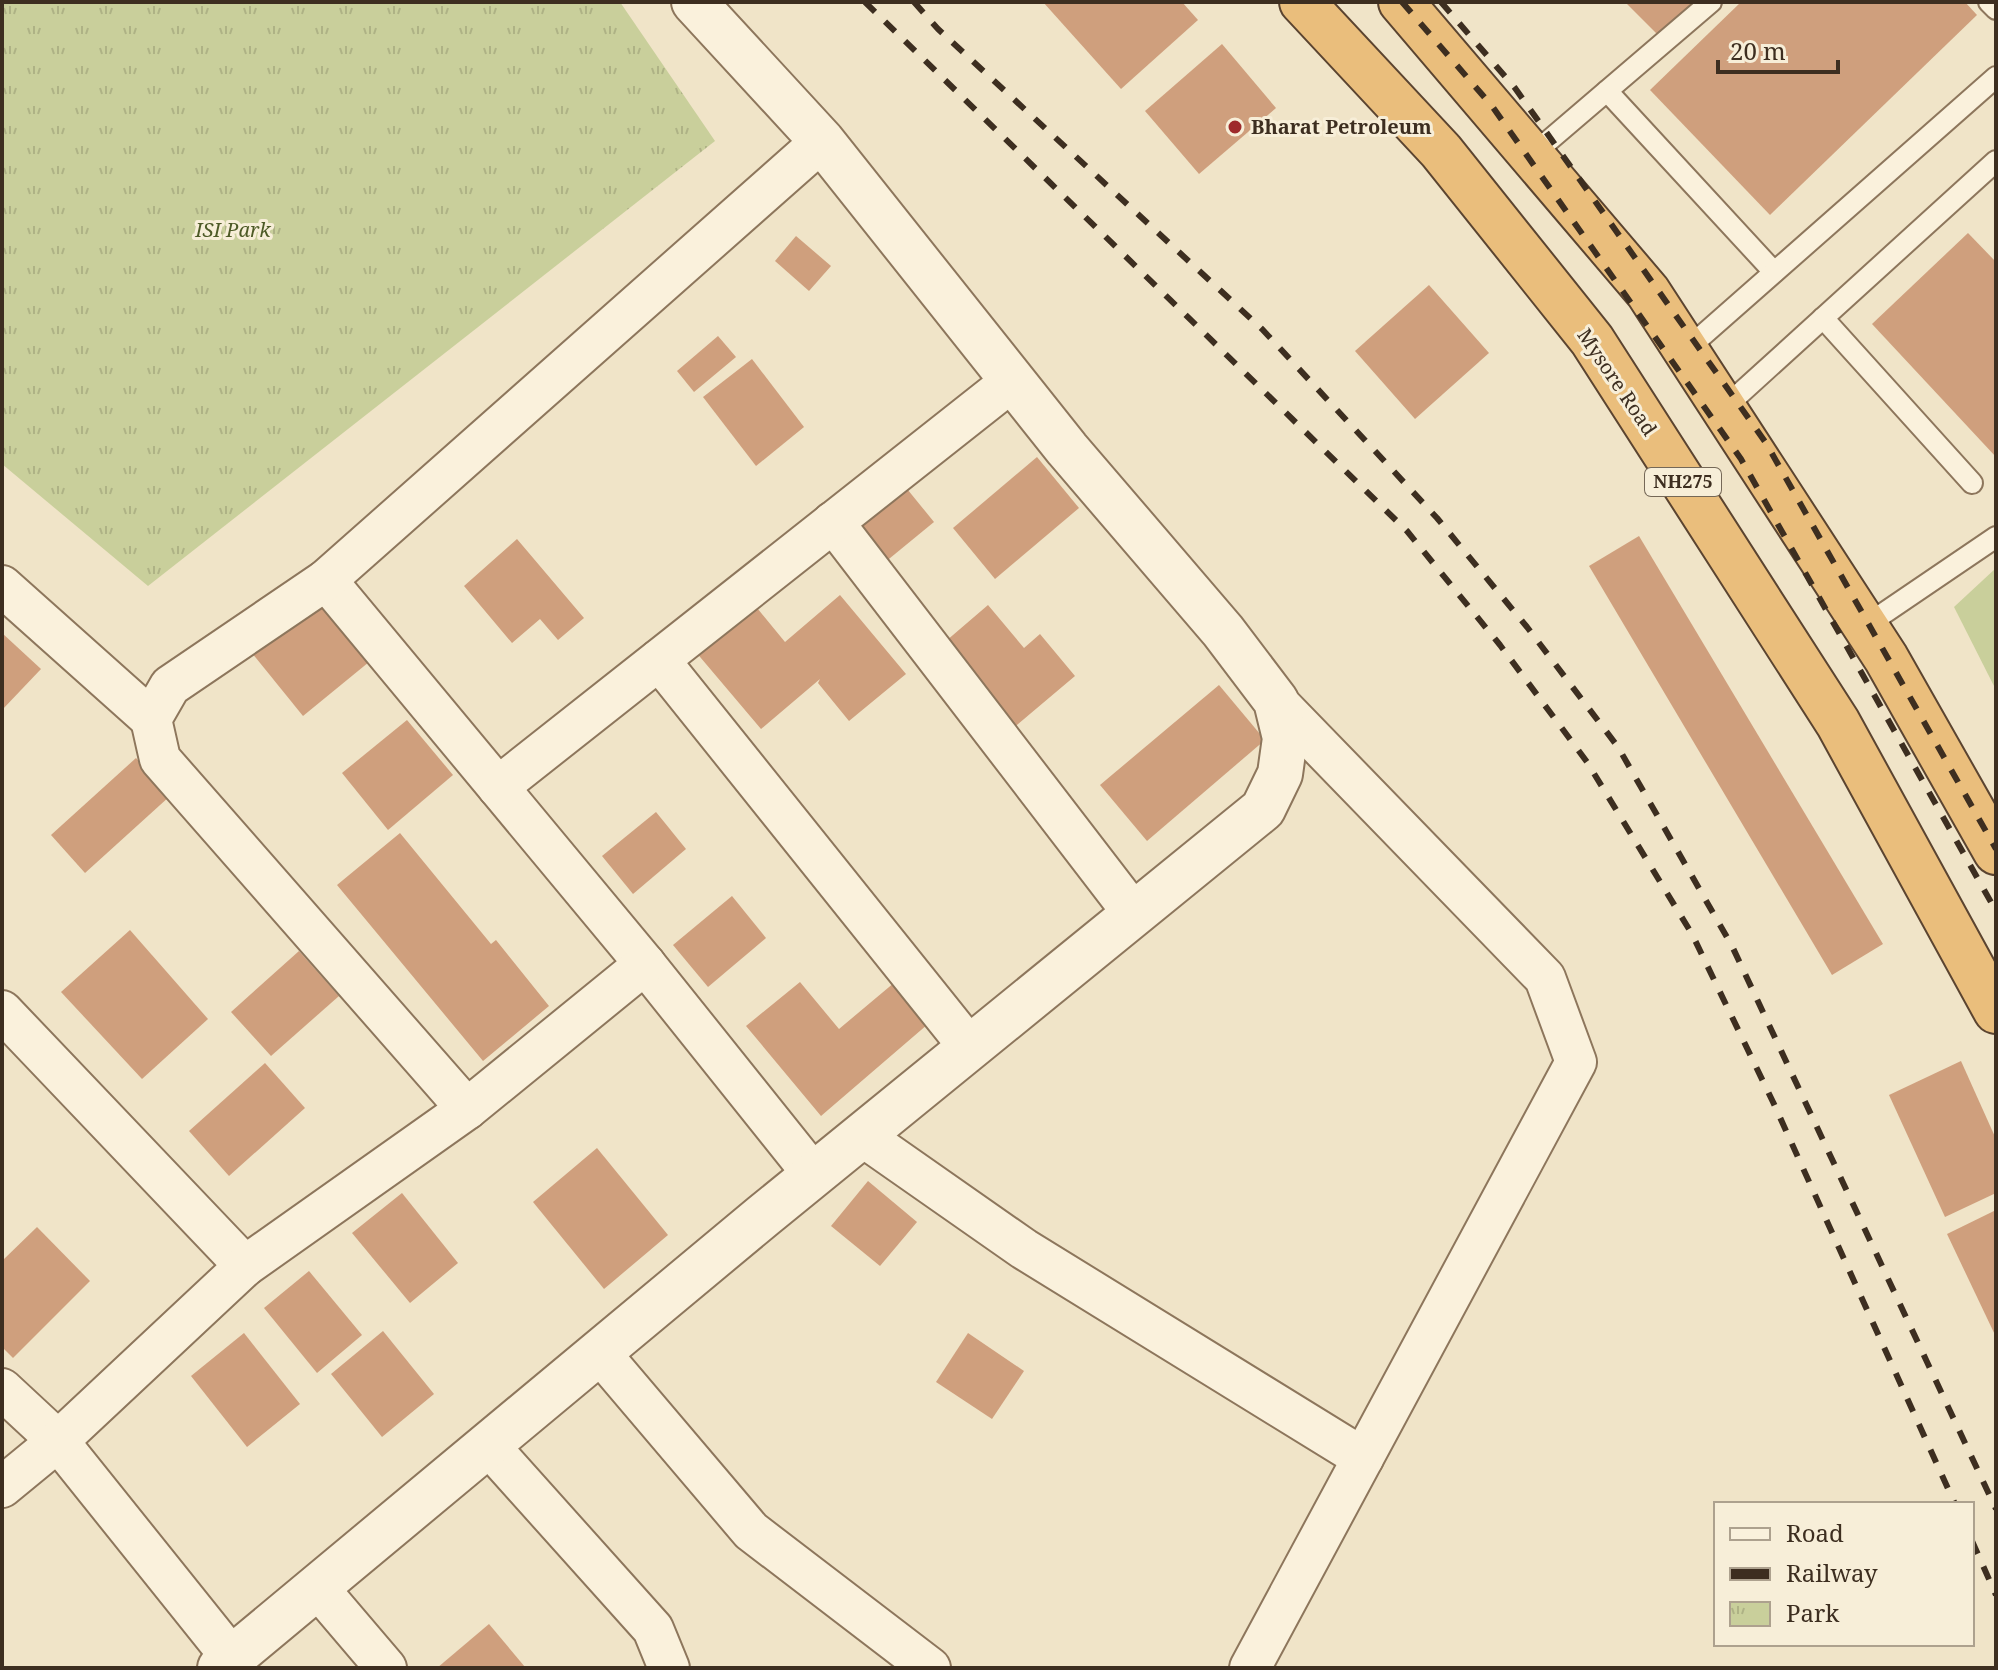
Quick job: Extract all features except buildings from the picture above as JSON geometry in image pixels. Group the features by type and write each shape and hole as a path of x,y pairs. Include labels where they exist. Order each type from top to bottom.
{"highway":[{"name":"Mysore Road","path":"1302,2 1441,151 1592,340 1838,723 1996,1011"},
{"path":"1401,2 1648,292 1865,626 1996,852"}],"street":[{"path":"694,2 822,141 1012,381 1223,631 1276,701 1545,978 1576,1062 1250,1668"},
{"path":"151,719 170,686 326,580 822,141"},
{"path":"498,787 1012,381"},
{"path":"833,522 1134,914"},
{"path":"326,580 645,964 813,1174"},
{"path":"2,586 151,719 160,759 467,1109"},
{"path":"659,660 970,1048"},
{"path":"2,1389 58,1441 226,1663 813,1174 1263,809 1280,774 1285,738 1276,701"},
{"path":"2,1487 58,1441 245,1266 467,1109 645,964"},
{"path":"2,1011 245,1266"},
{"path":"861,1135 1024,1249 1363,1458"},
{"path":"599,1352 751,1531 930,1668"},
{"path":"488,1445 653,1629 669,1668"},
{"path":"317,1587 386,1668"}],"lane":[{"path":"1532,155 1711,2"},
{"path":"1989,2 1996,9"},
{"path":"1686,350 1996,77"},
{"path":"1607,91 1774,272"},
{"path":"1724,408 1996,161"},
{"path":"1823,318 1972,483"},
{"path":"1865,626 1996,537"}],"green space":[{"name":"ISI Park","path":"2,2 620,2 715,141 148,586 2,464"},
{"path":"1996,568 1996,690 1954,607"}],"railway":[{"path":"865,2 1407,531 1500,645 1587,762 1692,934 1773,1102 1954,1502"},
{"path":"914,2 938,29 1262,329 1437,518 1527,627 1618,747 1732,946 1996,1509"},
{"path":"1402,2 1492,106 1741,459 1996,911"},
{"path":"1441,2 1515,88 1766,443 1996,849"},
{"path":"1974,1546 1996,1595"}],"place":[{"name":"Bharat Petroleum","path":"1235,127"}]}
